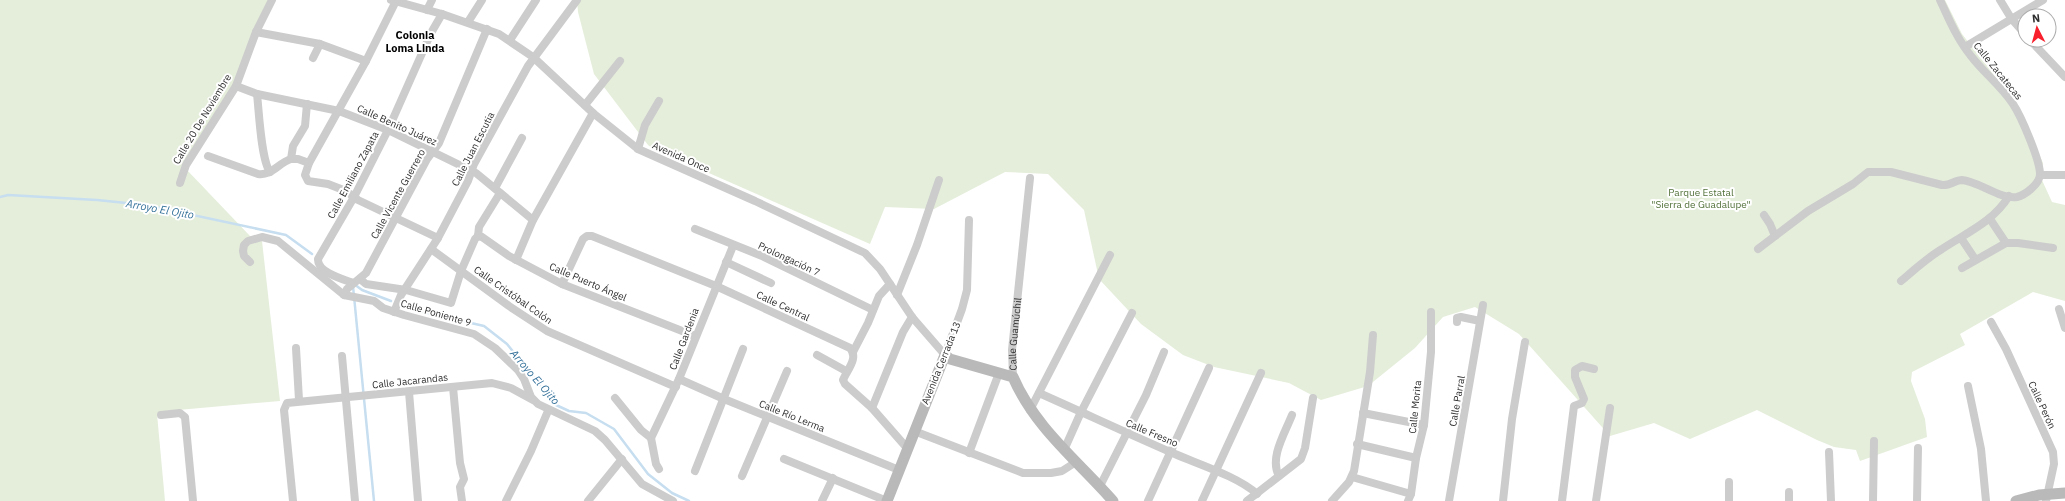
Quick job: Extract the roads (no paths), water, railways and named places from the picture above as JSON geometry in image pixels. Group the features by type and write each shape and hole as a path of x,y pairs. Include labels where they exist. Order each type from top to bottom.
{"street":[{"name":"Calle 20 De Noviembre","path":"180,183 186,165 236,86 256,32 272,0"},
{"path":"426,10 432,0"},
{"path":"468,22 482,0"},
{"path":"510,40 536,0"},
{"name":"Calle Juan Escutia","path":"394,312 401,295 406,290 438,238 480,153 534,57 577,0"},
{"name":"Calle Zacatecas","path":"1940,0 1951,25 1971,56 2013,103 2026,133 2040,175"},
{"path":"2000,0 2017,24"},
{"path":"1965,47 2043,0"},
{"path":"393,1 366,61 309,163 305,175 308,181 328,184 346,191 354,197 395,218 438,238"},
{"name":"Avenida Once","path":"393,1 468,22 510,40 534,57 593,113 638,149 858,248 872,259 912,317 945,355"},
{"name":"Calle Emiliano Zapata","path":"442,14 431,33 388,130 354,197 318,261 324,270 356,281 406,290 451,304 461,271"},
{"name":"Calle Vicente Guerrero","path":"344,295 356,281 366,273 432,152 439,143 487,29"},
{"path":"256,32 320,44 366,61"},
{"path":"313,58 320,44"},
{"path":"2038,48 2065,77"},
{"path":"585,104 620,61"},
{"name":"Calle Benito Juárez","path":"236,86 257,94 339,111 388,130 472,171 533,220"},
{"path":"257,94 266,165 270,172"},
{"path":"638,149 645,125 659,101"},
{"path":"291,159 293,146 305,126 307,104"},
{"path":"516,260 533,220 593,113"},
{"path":"461,271 475,239 478,236 479,227 522,138"},
{"path":"208,156 258,174 270,172 291,159 298,159 309,163"},
{"path":"1758,249 1808,211 1853,184 1868,172 1891,172 1947,185 1962,180 2009,196 2019,196 2034,186 2040,175 2065,175"},
{"name":"Calle Guamúchil","path":"1030,178 1012,350 1013,377 1030,410 1042,426 1113,501"},
{"path":"897,295 917,245 939,180"},
{"path":"1901,281 1941,249 1990,219 2009,196"},
{"path":"1764,215 1775,236"},
{"path":"1990,219 2006,243"},
{"name":"Avenida Cerrada 13","path":"887,501 962,309 967,290 969,220"},
{"name":"Prolongación 7","path":"695,229 733,246 762,256 873,310"},
{"name":"Calle Puerto Ángel","path":"478,236 482,237 516,260 562,284 695,336"},
{"name":"Calle Central","path":"562,284 583,239 587,236 592,236 716,286 850,348 853,352"},
{"name":"Calle Poniente 9","path":"250,262 246,259 243,251 244,245 248,241 262,237 278,241 344,295 374,302 383,308 394,312 467,331 483,339 518,370 534,400 548,411 595,431 642,484 673,501"},
{"path":"1960,238 1975,259"},
{"path":"1962,268 1975,259 2006,243 2018,243 2053,248"},
{"name":"Calle Gardenia","path":"651,438 678,383 695,336 733,246"},
{"name":"Calle Cristóbal Colón","path":"431,249 509,306 547,331 678,383"},
{"path":"1030,410 1110,255"},
{"path":"726,262 771,283"},
{"path":"890,284 879,296 853,352 854,358 846,371 843,380 844,384 872,408 907,448"},
{"name":"Calle Parral","path":"1449,501 1483,305"},
{"path":"2059,309 2065,328"},
{"name":"Calle Morita","path":"1409,497 1424,425 1431,352 1430,312"},
{"path":"1064,450 1081,412 1132,313"},
{"path":"872,408 903,332 912,317"},
{"path":"1457,322 1457,318 1461,317 1480,321"},
{"name":"Calle Perón","path":"1991,322 2006,349 2053,452 2054,464 2046,498"},
{"path":"1332,501 1352,477 1356,464 1357,444 1370,372 1372,335"},
{"path":"1502,501 1512,419 1525,342"},
{"path":"296,348 300,400"},
{"path":"695,471 743,349"},
{"path":"1100,486 1109,471 1125,432 1146,395 1164,352"},
{"path":"817,355 846,371"},
{"path":"945,355 950,359 1013,377"},
{"path":"342,356 347,397 355,501"},
{"path":"1562,501 1572,432 1572,410 1574,406 1582,403 1584,399 1575,377 1575,370 1582,366 1594,369"},
{"path":"1148,501 1209,368"},
{"path":"742,476 788,371"},
{"path":"968,453 999,373"},
{"path":"1202,501 1261,373"},
{"name":"Calle Jacarandas","path":"293,501 284,410 285,404 300,400 409,392 498,383 534,400"},
{"name":"Calle Río Lerma","path":"678,383 724,399 899,470"},
{"path":"1968,386 1981,448 1986,501"},
{"path":"453,387 460,462 464,479 460,488 462,501"},
{"path":"409,392 418,501"},
{"name":"Calle Fresno","path":"1039,393 1216,471 1247,486 1256,494"},
{"path":"615,398 641,430 651,438 654,457 659,469"},
{"path":"1247,501 1296,463 1303,455 1314,398"},
{"path":"1596,501 1610,408"},
{"path":"506,501 531,451 548,411"},
{"path":"161,415 180,413 184,415 193,501"},
{"path":"1363,413 1424,425"},
{"path":"1279,476 1276,470 1275,461 1292,415"},
{"path":"914,431 968,453 1015,470 1031,474 1062,471 1076,462"},
{"path":"1872,501 1874,441"},
{"path":"1357,444 1416,458"},
{"path":"1917,501 1918,448"},
{"path":"1829,452 1831,501"},
{"path":"784,459 887,501"},
{"path":"588,501 622,460"},
{"path":"1352,477 1409,497"},
{"path":"822,501 832,478"},
{"path":"1729,482 1729,501"},
{"path":"1789,492 1789,501"},
{"path":"2016,501 2046,498 2065,493"}],"waterway":[{"name":"Arroyo El Ojito","path":"0,197 8,195 97,200 146,205 286,235 312,254"},
{"name":"Arroyo El Ojito","path":"354,284 362,290 391,301"},
{"name":"Arroyo El Ojito","path":"353,286 374,501"},
{"name":"Arroyo El Ojito","path":"404,306 415,310 484,326 507,344 556,405 569,411 586,413 614,429 648,474 672,493 689,501"}],"district":[{"name":"Colonia Loma Linda","path":"415,41"}],"park label":[{"name":"Parque Estatal \"Sierra de Guadalupe\"","path":"1701,198"}]}
